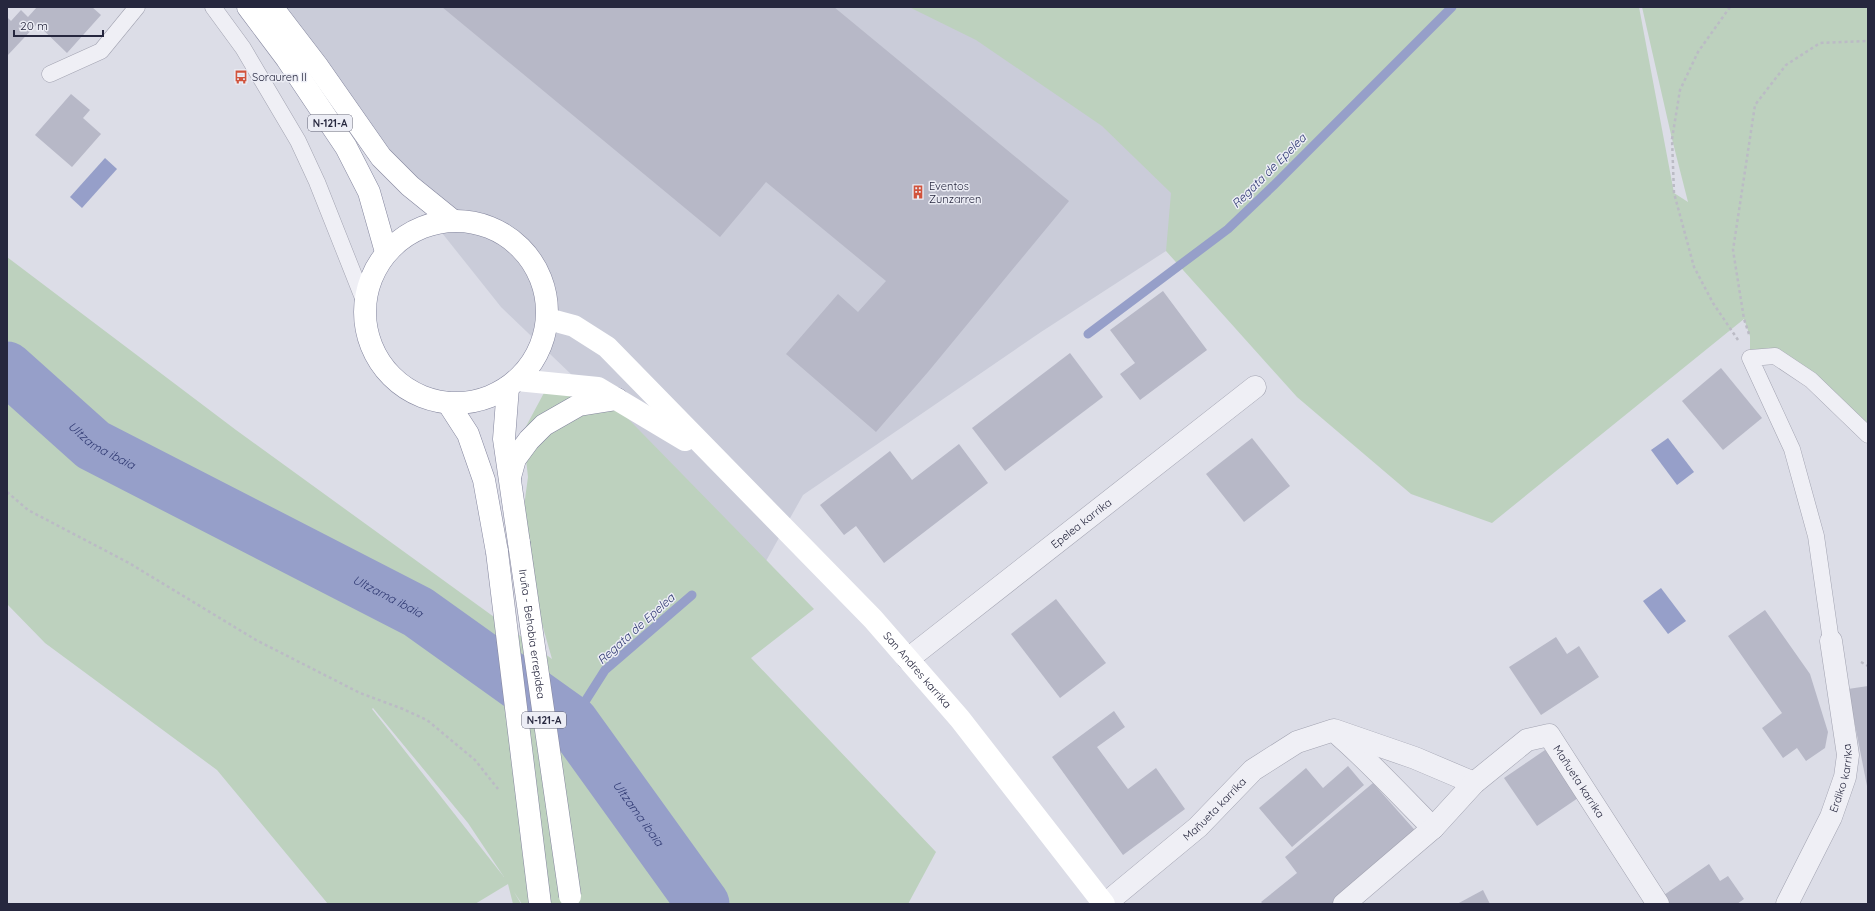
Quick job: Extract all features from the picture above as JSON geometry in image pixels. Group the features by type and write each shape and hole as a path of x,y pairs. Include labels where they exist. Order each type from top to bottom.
{"main road":[{"name":"N-121-A","path":"248,7 287,59 346,147 369,192 386,252"},
{"name":"N-121-A","path":"272,7 318,67 381,157 410,186 452,220"},
{"path":"452,220 478,223 502,232 522,248 538,269 546,293 548,319 543,342 532,362 512,384 482,399 469,402 448,403 428,399 409,390 393,378 380,362 370,344 366,324 365,303 373,274 386,252 408,234 429,224 452,220"},
{"path":"548,319 574,326 607,347 710,455"},
{"path":"512,384 598,388 710,455"},
{"name":"Iruña - Behobia errepidea","path":"512,384 504,439 570,900"},
{"path":"510,477 515,459 529,440 544,424 579,405 617,399"},
{"name":"N-121-A","path":"448,403 468,434 484,480 497,552 540,904"},
{"name":"San Andres karrika","path":"710,455 873,619 960,719 1104,904"}],"street":[{"name":"Epelea karrika","path":"908,659 1255,387"},
{"name":"Erdiko karrika","path":"1786,904 1831,817 1845,777 1848,755 1831,641"},
{"name":"Mañueta karrika","path":"1104,904 1198,827 1253,770 1297,742 1334,730"},
{"path":"1334,730 1415,758 1474,783"},
{"path":"1334,730 1373,765 1382,777 1433,828"},
{"name":"Mañueta karrika","path":"1344,904 1433,828 1474,783 1527,740 1549,735 1658,904"}],"lane":[{"path":"50,74 101,51 137,7"},
{"path":"213,7 243,48 298,141 317,182 365,303"},
{"path":"1831,641 1816,536 1792,449 1750,358 1775,356 1811,380 1868,435"}],"path":[{"path":"1730,7 1698,52 1680,90 1672,139 1674,193 1694,267 1713,303 1750,358"},
{"path":"1750,358 1750,336 1744,319 1733,250 1755,105 1786,65 1820,43 1868,41"},
{"path":"7,492 28,510 129,563 256,640 360,693 402,708 427,720 475,760 499,790"}],"shaded area":[{"path":"262,7 1081,7 1236,193 1166,251 1041,332 803,495 766,561 501,307"}],"green space":[{"path":"909,7 1639,7 1674,193 1688,202 1642,7 1868,7 1868,435 1775,356 1750,358 1750,336 1744,319 1492,523 1411,494 1297,397 1166,251 1171,193 1102,126 976,40"},
{"path":"7,257 236,430 552,659 519,543 528,477 523,432 545,391 598,388 814,609 751,658 936,852 908,904 522,904 514,892 521,904 513,904 508,884 475,904 328,904 217,770 45,643 7,604","holes":["373,708 468,823 504,877 372,709"]}],"water":[{"path":"105,158 117,169 82,208 70,197"},
{"path":"1668,438 1694,472 1677,485 1651,450"},
{"path":"1661,588 1686,621 1668,634 1643,601"}],"building":[{"path":"37,7 92,7 101,15 67,53 37,24 7,56 7,17 11,21 21,10 28,17"},
{"name":"Eventos Zunzarren","path":"442,7 834,7 1069,201 928,372 876,432 786,354 838,294 858,312 886,281 766,182 720,237"},
{"path":"71,94 90,110 83,118 101,134 72,167 35,135"},
{"path":"1163,291 1207,350 1140,400 1120,374 1135,363 1110,330"},
{"path":"1070,353 1103,397 1005,471 972,428"},
{"path":"1721,368 1762,418 1723,450 1682,401"},
{"path":"1252,438 1290,486 1244,522 1206,474"},
{"path":"959,444 988,483 884,563 856,526 844,535 820,505 890,451 912,480"},
{"path":"1056,599 1106,663 1060,698 1011,634"},
{"path":"1765,610 1810,674 1828,732 1825,748 1806,761 1797,748 1783,758 1762,728 1782,713 1728,636"},
{"path":"1556,637 1567,654 1579,646 1599,677 1541,715 1509,667"},
{"path":"1868,686 1868,786 1867,786 1848,689"},
{"path":"1114,711 1125,727 1097,747 1128,789 1156,768 1185,809 1123,855 1052,757"},
{"path":"1545,750 1578,798 1537,826 1504,778"},
{"path":"1348,766 1364,785 1292,847 1259,808 1306,768 1323,788"},
{"path":"1373,783 1420,836 1338,904 1263,904 1261,902 1297,873 1285,857"},
{"path":"1709,864 1720,881 1728,876 1744,899 1737,904 1670,904 1664,895"},
{"path":"1483,890 1490,904 1457,904"}],"waterway":[{"name":"Regata de Epelea","path":"1088,334 1228,229 1452,7"},
{"name":"Ultzama ibaia","path":"7,368 93,445 418,612 572,722 703,904"},
{"name":"Regata de Epelea","path":"572,722 605,670 692,595"}],"place":[{"name":"Sorauren II","path":"241,77"},
{"name":"Eventos Zunzarren","path":"918,192"}]}
